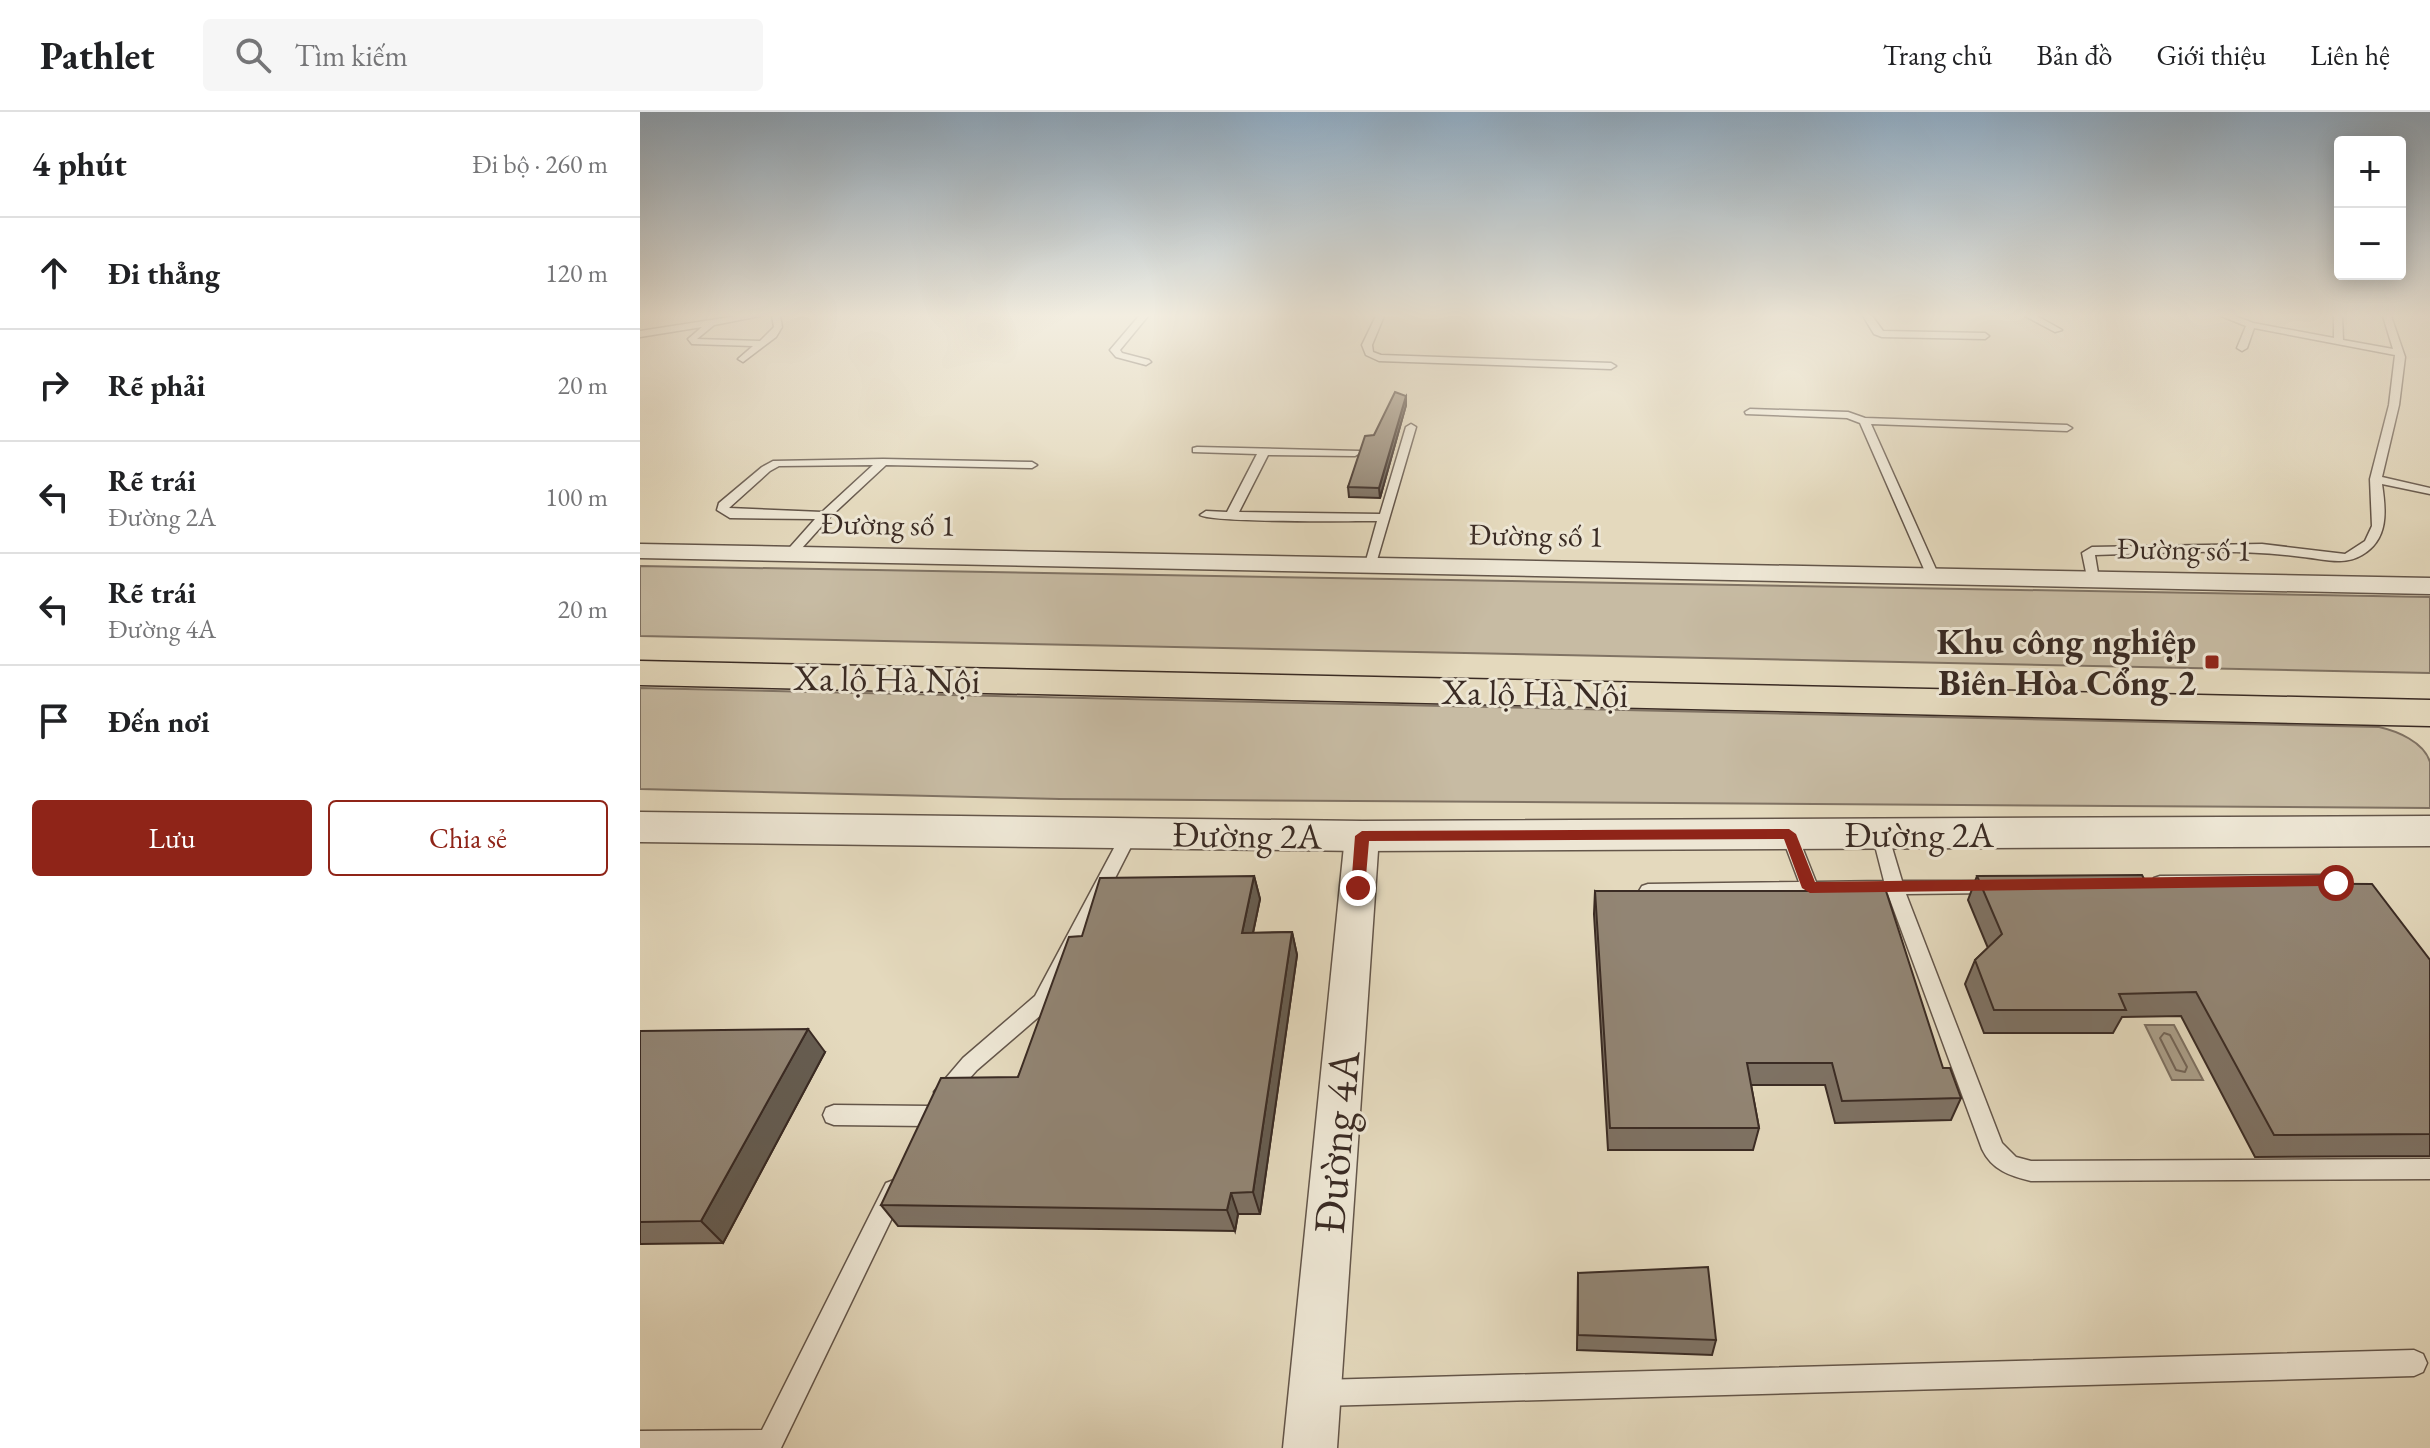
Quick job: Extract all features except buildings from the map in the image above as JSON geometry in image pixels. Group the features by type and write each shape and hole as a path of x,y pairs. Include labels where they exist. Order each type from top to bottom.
{"highway":[{"name":"Xa lộ Hà Nội","path":"640,655 2426,712"},
{"name":"Xa lộ Hà Nội","path":"640,673 2426,712"}],"street":[{"name":"Đường số 1","path":"640,551 2430,586"},
{"name":"Đường 2A","path":"640,827 1362,836 2430,831"},
{"name":"Đường 4A","path":"1310,1448 1362,836"}],"lane":[{"path":"2093,579 2088,553 2092,551 2278,549 2347,558 2367,546 2379,525 2381,508 2376,479 2394,405 2397,378"},
{"path":"1750,412 1848,415 1864,421 2067,428"},
{"path":"1864,421 1933,576"},
{"path":"1371,564 1411,427"},
{"path":"1325,453 1365,439"},
{"path":"1197,450 1355,453"},
{"path":"1231,516 1264,451"},
{"path":"789,555 825,516 883,462"},
{"path":"825,516 730,514 723,510 723,505 777,463 1032,465"},
{"path":"2376,479 2430,491"},
{"path":"1206,515 1385,518"},
{"path":"916,1144 943,1093 970,1064 1042,1002 1130,833"},
{"path":"1789,834 1810,888"},
{"path":"1880,834 1895,888 1993,1149 2010,1166 2031,1171 2430,1169"},
{"path":"2149,883 2324,881 2348,888 2373,907"},
{"path":"1629,892 2006,886"},
{"path":"834,1115 929,1116"},
{"path":"640,1444 769,1446 903,1171"},
{"path":"1315,1393 2414,1363"}],"shaded area":[{"path":"640,566 2430,597 2430,673 640,636"},
{"path":"640,688 2379,727 2409,738 2427,755 2430,762 2430,808 1060,799 640,789"}],"water":[{"path":"2145,1025 2174,1025 2203,1080 2172,1080"}],"place":[{"name":"Khu công nghiệp Biên Hòa Cổng 2","path":"2212,662"}],"route":[{"path":"1358,888 1362,836 1789,834 1810,888 2336,883"}]}
